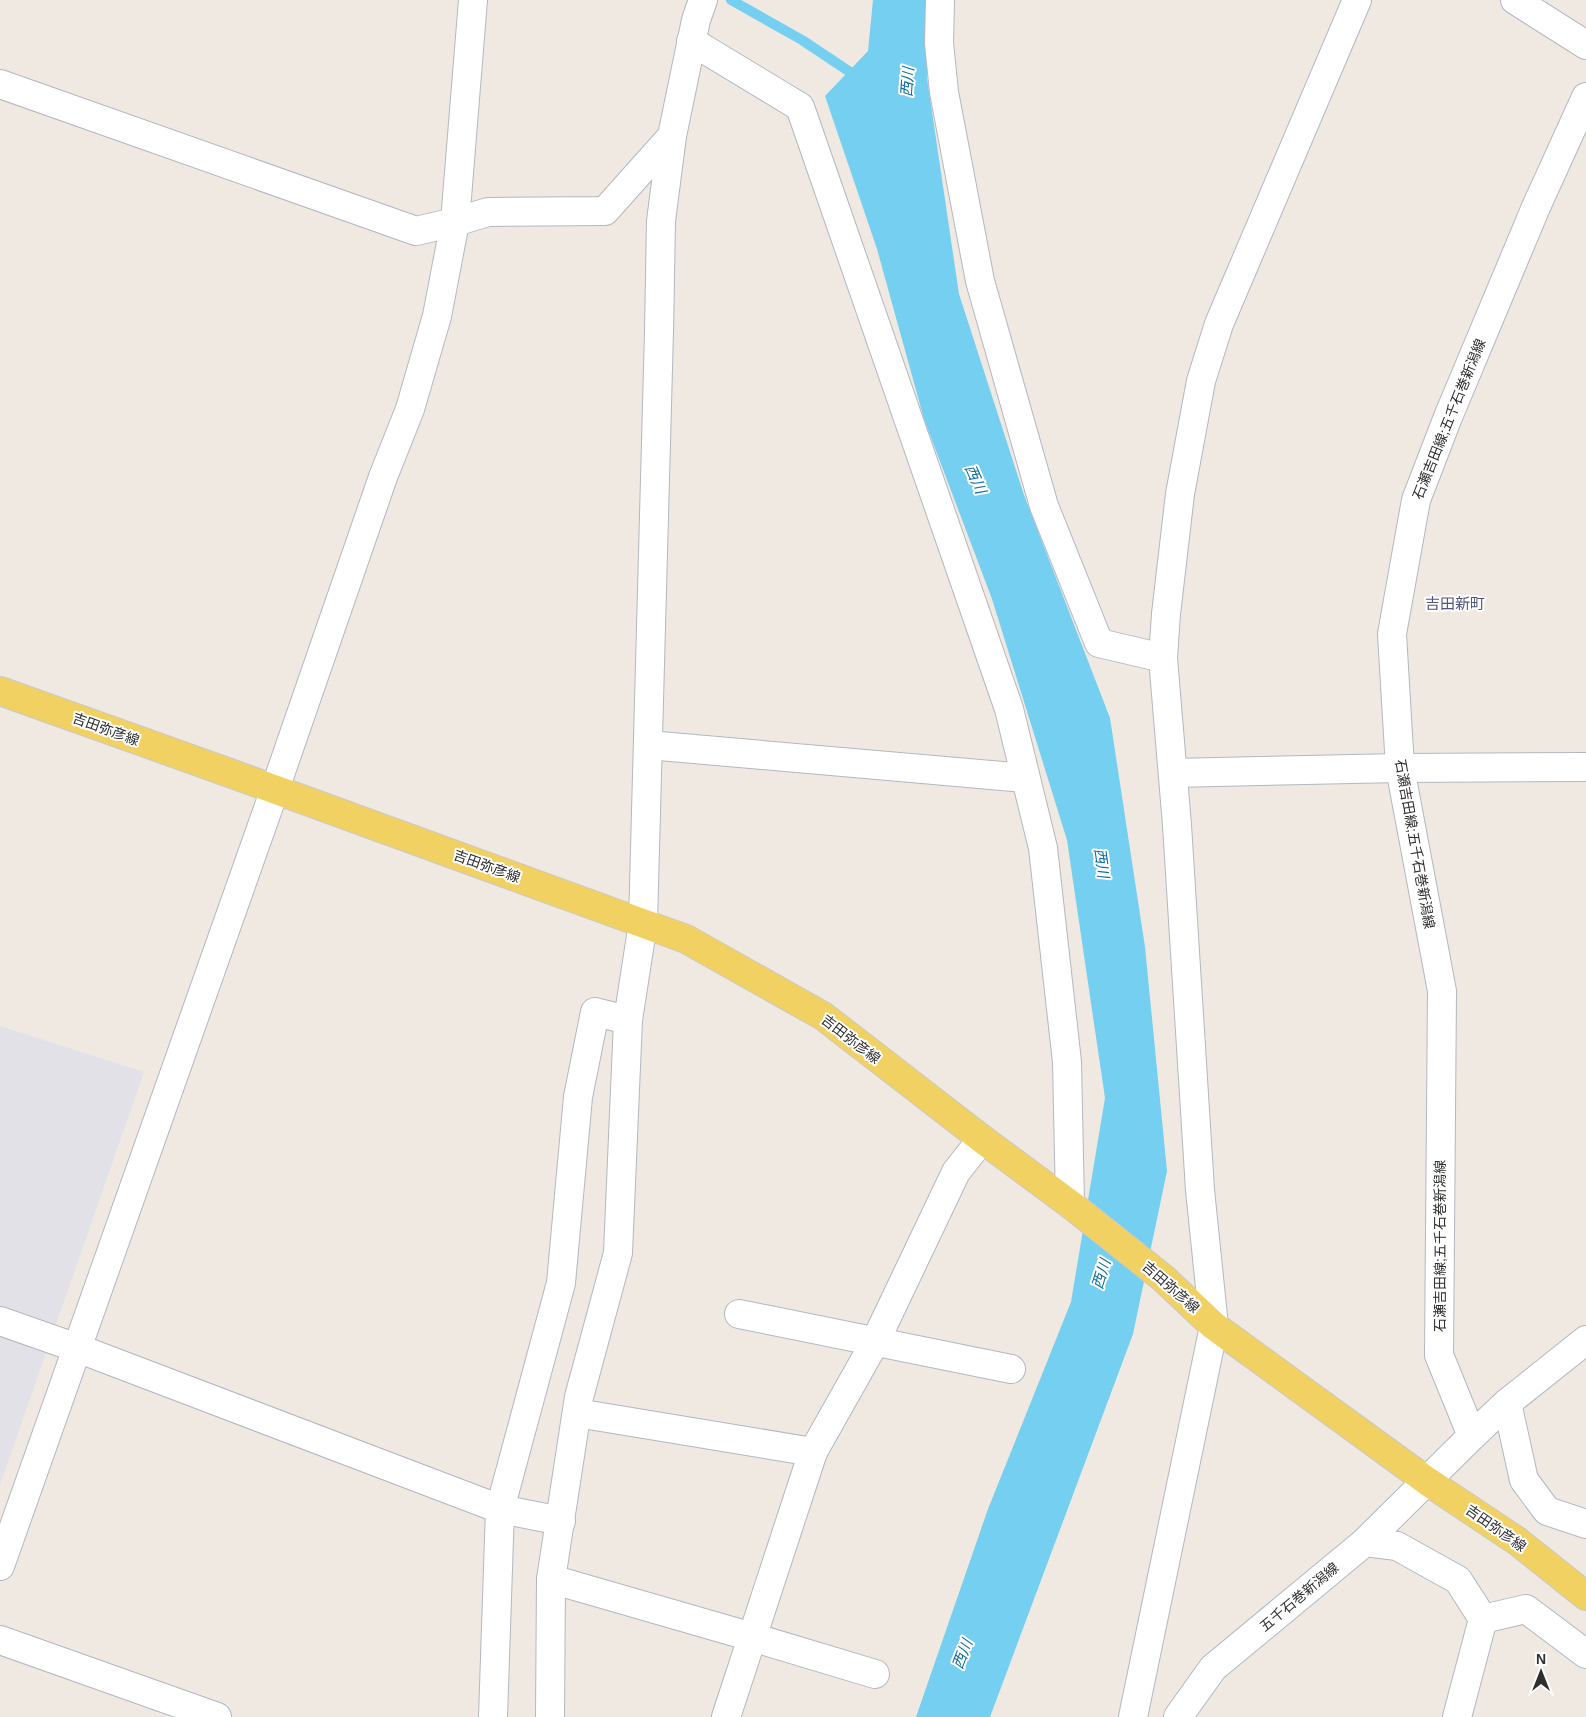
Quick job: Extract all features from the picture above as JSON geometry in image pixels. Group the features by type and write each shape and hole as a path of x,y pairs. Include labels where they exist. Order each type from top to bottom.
{"main road":[{"name":"吉田弥彦線","path":"0,691 686,939 823,1016 982,1139 1070,1204 1163,1278 1214,1326 1427,1481 1517,1541 1586,1596"}],"street":[{"path":"0,1566 275,790 383,477 410,409 437,316 455,222 473,0"},
{"path":"940,0 939,43 944,92 980,281 1044,506 1099,643 1163,658"},
{"path":"1133,1717 1214,1326 1200,1190 1173,772 1163,658 1166,614 1180,494 1200,381 1219,324 1357,0"},
{"path":"1515,0 1586,45"},
{"path":"550,1717 551,1579 579,1397 618,1253 628,1020 643,923 661,221 672,136 697,21 800,107 1009,710 1043,848 1067,1062 1070,1204"},
{"path":"0,84 416,231 488,212 605,211 672,136"},
{"name":"石瀬吉田線;五千石巻新潟線","path":"1472,1436 1439,1355 1442,991 1400,768 1392,634 1416,500 1448,417 1532,216 1584,105"},
{"path":"648,746 1026,778"},
{"path":"1173,772 1586,767"},
{"path":"493,1717 500,1510 561,1283 578,1096 596,1012 628,1020"},
{"path":"726,1717 813,1452 875,1342 956,1172 982,1139"},
{"path":"738,1314 1011,1369"},
{"path":"0,1320 500,1510 560,1521"},
{"path":"1427,1481 1507,1403 1586,1340"},
{"path":"1507,1403 1524,1480 1547,1511 1586,1524"},
{"path":"577,1413 813,1452"},
{"name":"五千石巻新潟線","path":"1178,1717 1213,1668 1365,1542 1427,1481"},
{"path":"1365,1542 1397,1546 1458,1580 1483,1619 1457,1717"},
{"path":"551,1579 875,1674"},
{"path":"1483,1619 1526,1608 1586,1654"},
{"path":"0,1640 217,1717"},
{"path":"1196,1717 1213,1668"}],"shaded area":[{"path":"0,1026 144,1072 0,1485"}],"water":[{"name":"西川","path":"873,0 928,0 927,78 959,294 1024,495 1110,718 1145,947 1167,1171 1133,1334 990,1717 916,1717 988,1509 1071,1302 1105,1098 1067,840 992,599 924,419 877,249 825,96 868,51"}],"waterway":[{"path":"731,0 802,40 859,78"}],"district":[{"name":"吉田新町","path":"1455,603"}]}
